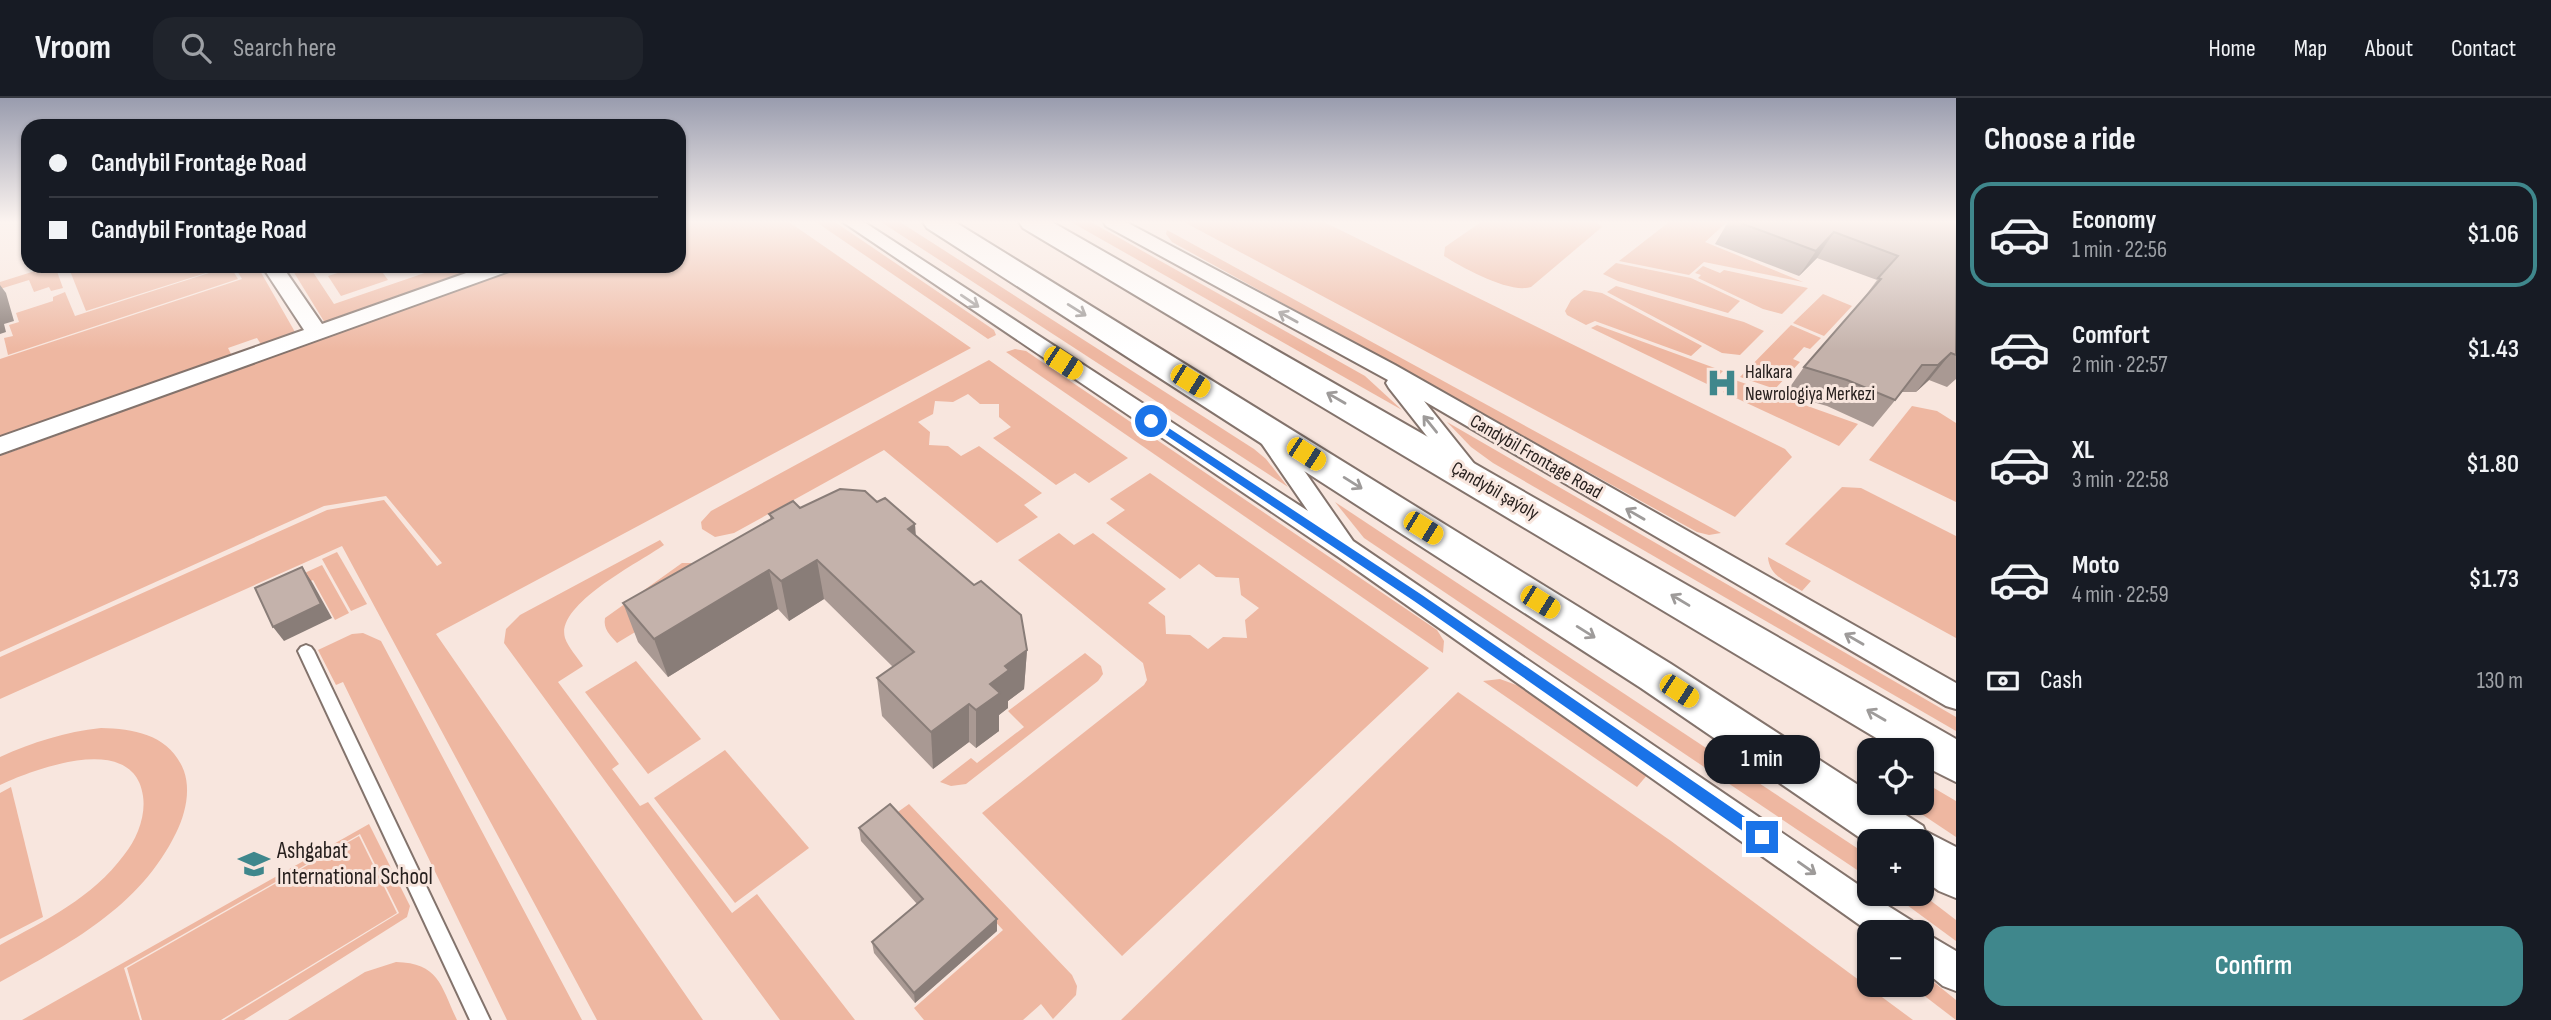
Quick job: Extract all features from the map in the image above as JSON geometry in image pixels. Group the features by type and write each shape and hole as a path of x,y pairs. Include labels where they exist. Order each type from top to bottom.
{"main road":[{"path":"1006,265 1656,676 1886,829"},
{"name":"Çandybil şaýoly","path":"1107,265 1956,762"},
{"path":"1934,860 1956,875"}],"street":[{"path":"917,265 1349,551 1881,920"},
{"name":"Candybil Frontage Road","path":"1193,265 1387,370 1956,696"},
{"path":"277,273 317,333"},
{"path":"0,446 485,273"},
{"path":"1387,370 1473,477"},
{"path":"1260,424 1349,551"},
{"path":"1934,957 1956,973"}],"lane":[{"path":"306,651 480,1020"}],"shaded area":[{"path":"686,265 851,265 971,348 436,634 703,1020 597,1020 342,546 0,699 0,657 327,510 384,500 437,566 442,563 386,496 324,506 0,652 0,456 504,273 686,273"},
{"path":"879,265 898,265 994,330 996,335 988,339"},
{"path":"947,265 967,265 1254,449 1266,459 1288,487"},
{"path":"1147,265 1168,265 1365,376 1402,410"},
{"path":"1214,265 1231,265 1721,533 1709,535 1697,532"},
{"path":"1264,265 1411,265 1785,449 1792,457 1735,517"},
{"path":"1460,265 1557,265 1531,287 1522,288 1487,279"},
{"path":"1614,265 1626,265 1691,278 1740,301 1728,313 1618,281 1603,274"},
{"path":"1639,265 1701,265 1689,275"},
{"path":"1719,265 1761,265 1803,282"},
{"path":"1703,266 1720,273 1724,270 1808,288 1782,314 1763,309 1698,278 1701,275 1695,273"},
{"path":"29,273 58,273 63,288 51,291 49,287 34,292 29,280 0,289 0,282"},
{"path":"71,273 206,273 86,311"},
{"path":"209,273 234,273 238,279 8,355 4,338 13,336 9,325 19,322 16,313 53,301 53,297 65,292 75,316"},
{"path":"238,273 261,273 295,332 262,346 257,338 228,348 232,356 0,439 0,359 242,279"},
{"path":"294,273 314,273 334,304 425,273 466,273 325,323"},
{"path":"338,273 383,273 388,280 341,296 328,276"},
{"path":"1616,286 1744,322 1764,331 1740,355 1722,353 1607,292"},
{"path":"1584,290 1602,293 1702,346 1691,356 1595,321 1586,325 1567,315 1565,311 1571,300"},
{"path":"1823,294 1852,306 1824,336 1793,323"},
{"path":"1597,325 1723,371 1709,385 1591,328"},
{"path":"1791,325 1821,338 1810,349 1804,347 1793,359 1800,362 1775,389 1740,377"},
{"path":"1015,349 1026,351 1437,630 1444,641 1443,653 1006,352"},
{"path":"989,360 1128,458 1089,483 1075,473 1056,485 993,438 1011,427 999,417 999,404 980,404 968,394 953,402 935,401 933,414 918,422 930,432 929,445 948,446 961,456 979,446 1042,493 1024,505 1038,517 997,543 884,450 734,533 715,537 702,529 701,522 711,511"},
{"path":"1735,380 1858,424 1839,446 1723,392"},
{"path":"1912,406 1937,411 1956,423 1956,502 1869,460"},
{"path":"1447,422 1956,717 1956,731 1493,463 1471,447"},
{"path":"1150,473 1429,668 1122,956 982,813 1147,680 1143,663 1018,560 1059,533 1074,545 1093,533 1166,589 1148,603 1165,616 1166,634 1190,635 1208,649 1223,637 1247,638 1245,620 1259,608 1241,595 1239,578 1216,577 1199,564 1180,579 1106,523 1125,510 1110,499"},
{"path":"1842,487 1861,488 1956,536 1956,638 1785,544"},
{"path":"1335,502 1857,848 1857,870 1364,538"},
{"path":"660,540 664,545 601,586 573,612 565,625 565,638 583,666 558,682 619,764 612,769 640,806 648,802 732,913 757,894 855,1020 780,1020 504,643 506,629 520,615"},
{"path":"337,552 367,604 351,611 322,559"},
{"path":"1768,557 1811,581 1802,591 1775,574"},
{"path":"682,563 691,563 713,585 617,643 606,629 605,618"},
{"path":"322,565 349,613 335,620 313,580 265,602 261,593"},
{"path":"363,633 381,641 582,1020 507,1020 343,682 336,685 318,650 352,634"},
{"path":"1085,653 1101,666 1103,674 1098,681 966,784 951,786 940,782 971,758 977,763 1024,727 1008,711"},
{"path":"636,661 701,739 648,774 585,692"},
{"path":"1500,679 1519,686 1648,774 1637,787 1483,681"},
{"path":"1458,692 1671,841 1857,979 1857,997 1882,997 1913,1020 1121,1020"},
{"path":"101,728 127,730 150,736 170,749 178,759 187,787 186,803 179,826 161,859 123,903 77,938 0,982 0,945 67,907 98,884 129,849 137,835 144,804 136,776 122,765 103,760 81,760 35,771 0,785 0,757 49,738"},
{"path":"725,750 809,848 735,903 654,798"},
{"path":"11,787 43,917 0,939 0,793"},
{"path":"1934,788 1956,801 1956,837 1923,815 1934,815"},
{"path":"909,804 1072,975 1077,986 1076,995 1053,1019 1041,1004 1023,1020 924,1020 914,1008 1003,930 895,814"},
{"path":"369,824 410,906 407,917 244,1020 224,1020 399,913 360,834 124,968 140,1020 22,1020"},
{"path":"359,836 397,913 221,1020 142,1020 127,968"},
{"path":"1934,903 1956,920 1956,941 1934,925 1934,920 1927,920 1908,906 1934,906"},
{"path":"396,962 410,963 430,972 442,987 457,1020 288,1020 365,972"},
{"path":"1934,982 1956,1000 1956,1020 1926,997 1934,997"}],"building":[{"path":"1890,265 1956,265 1956,355 1951,353 1938,365 1922,365 1895,400 1847,380 1804,367 1881,279 1878,278"},
{"path":"840,489 865,491 877,502 885,498 915,524 908,529 974,585 981,581 1021,615 1027,650 1005,666 1009,670 990,684 1000,693 976,710 969,704 931,732 877,678 914,652 817,560 781,581 769,570 654,639 623,603 773,518 769,514 793,501 800,508"},
{"path":"302,567 321,604 273,627 255,588"},
{"path":"890,804 997,919 914,993 872,942 923,899 859,828"}],"place":[{"name":"Halkara Newrologiya Merkezi","path":"1722,383"},
{"name":"Ashgabat International School","path":"254,864"}],"route":[{"path":"1151,421 1327,536 1762,837"}]}
